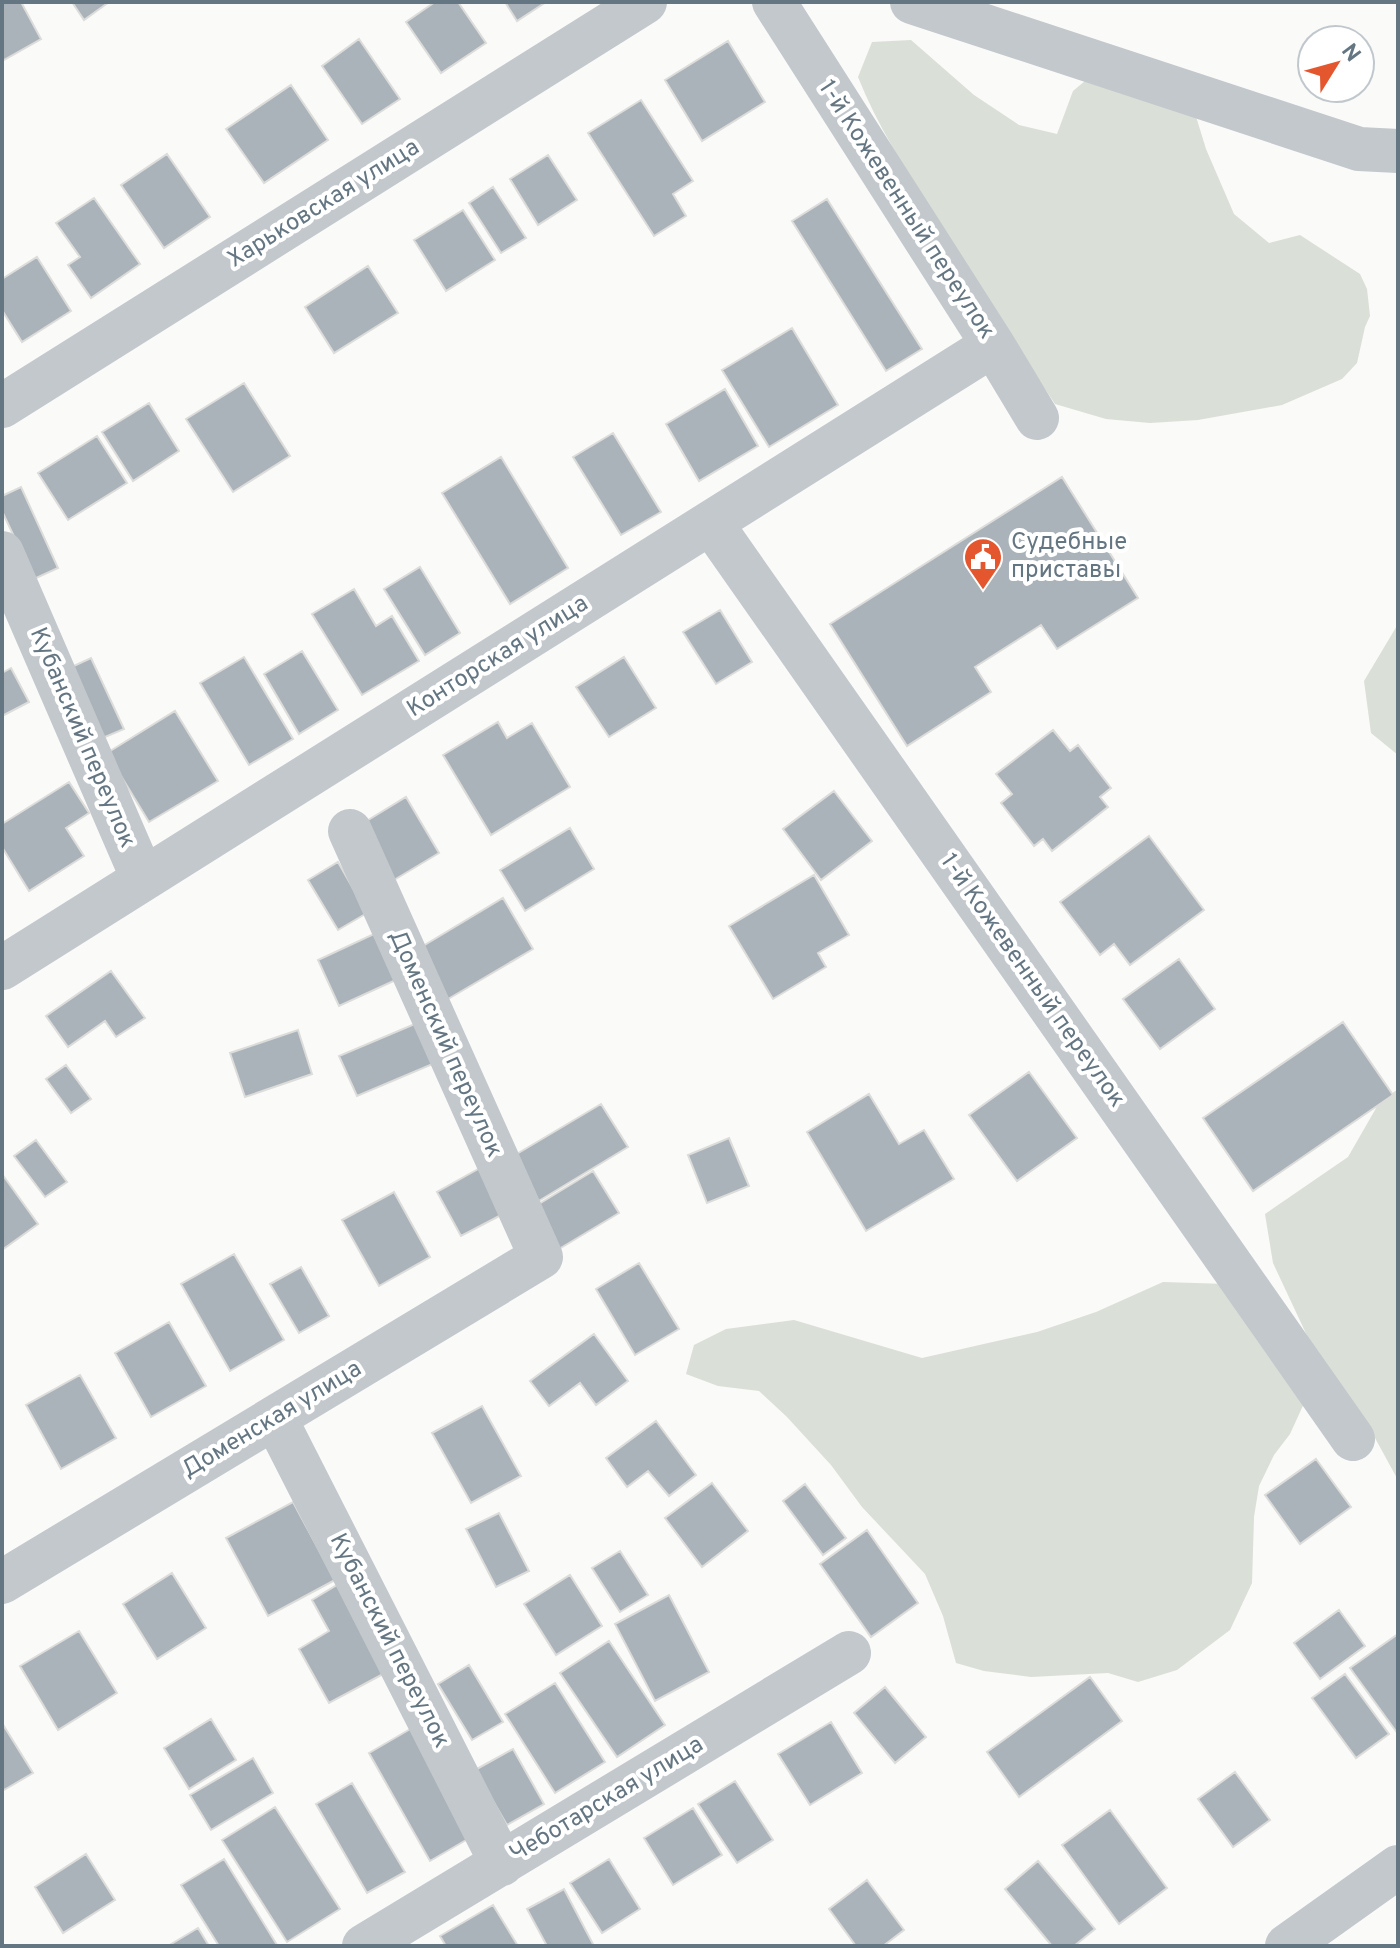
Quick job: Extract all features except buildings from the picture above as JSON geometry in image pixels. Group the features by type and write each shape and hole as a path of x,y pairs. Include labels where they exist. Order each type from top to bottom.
{"street":[{"name":"Харьковская улица","path":"2,406 645,2"},
{"name":"1-й Кожевенный переулок","path":"774,2 1037,418"},
{"path":"912,2 1359,149 1398,151"},
{"name":"Конторская улица","path":"2,968 993,345"},
{"name":"1-й Кожевенный переулок","path":"711,523 1353,1439"},
{"name":"Кубанский переулок","path":"2,553 143,879"},
{"name":"Доменский переулок","path":"350,831 541,1257"},
{"name":"Доменская улица","path":"2,1582 541,1257"},
{"name":"Кубанский переулок","path":"275,1418 502,1864"},
{"name":"Чеботарская улица","path":"364,1946 849,1653"},
{"path":"1287,1946 1398,1867"}],"shaded area":[{"path":"911,40 974,95 1019,125 1057,134 1073,91 1110,60 1186,84 1206,149 1234,214 1269,243 1300,235 1360,274 1367,289 1370,316 1357,363 1342,379 1282,405 1198,420 1150,423 1106,419 1055,404 902,163 858,77 872,42"},
{"path":"1398,624 1398,755 1371,733 1364,681"},
{"path":"1398,1089 1398,1480 1375,1438 1310,1342 1273,1263 1265,1214 1348,1157 1379,1103"},
{"path":"1163,1282 1227,1284 1306,1399 1290,1434 1274,1455 1259,1486 1254,1517 1252,1583 1230,1630 1177,1670 1138,1682 1108,1673 1031,1677 984,1671 956,1663 943,1616 925,1574 862,1507 831,1465 787,1417 759,1391 718,1386 686,1374 694,1345 726,1329 794,1320 922,1358 1037,1332 1096,1312"}],"place":[{"name":"Судебные приставы","path":"983,591"}]}
